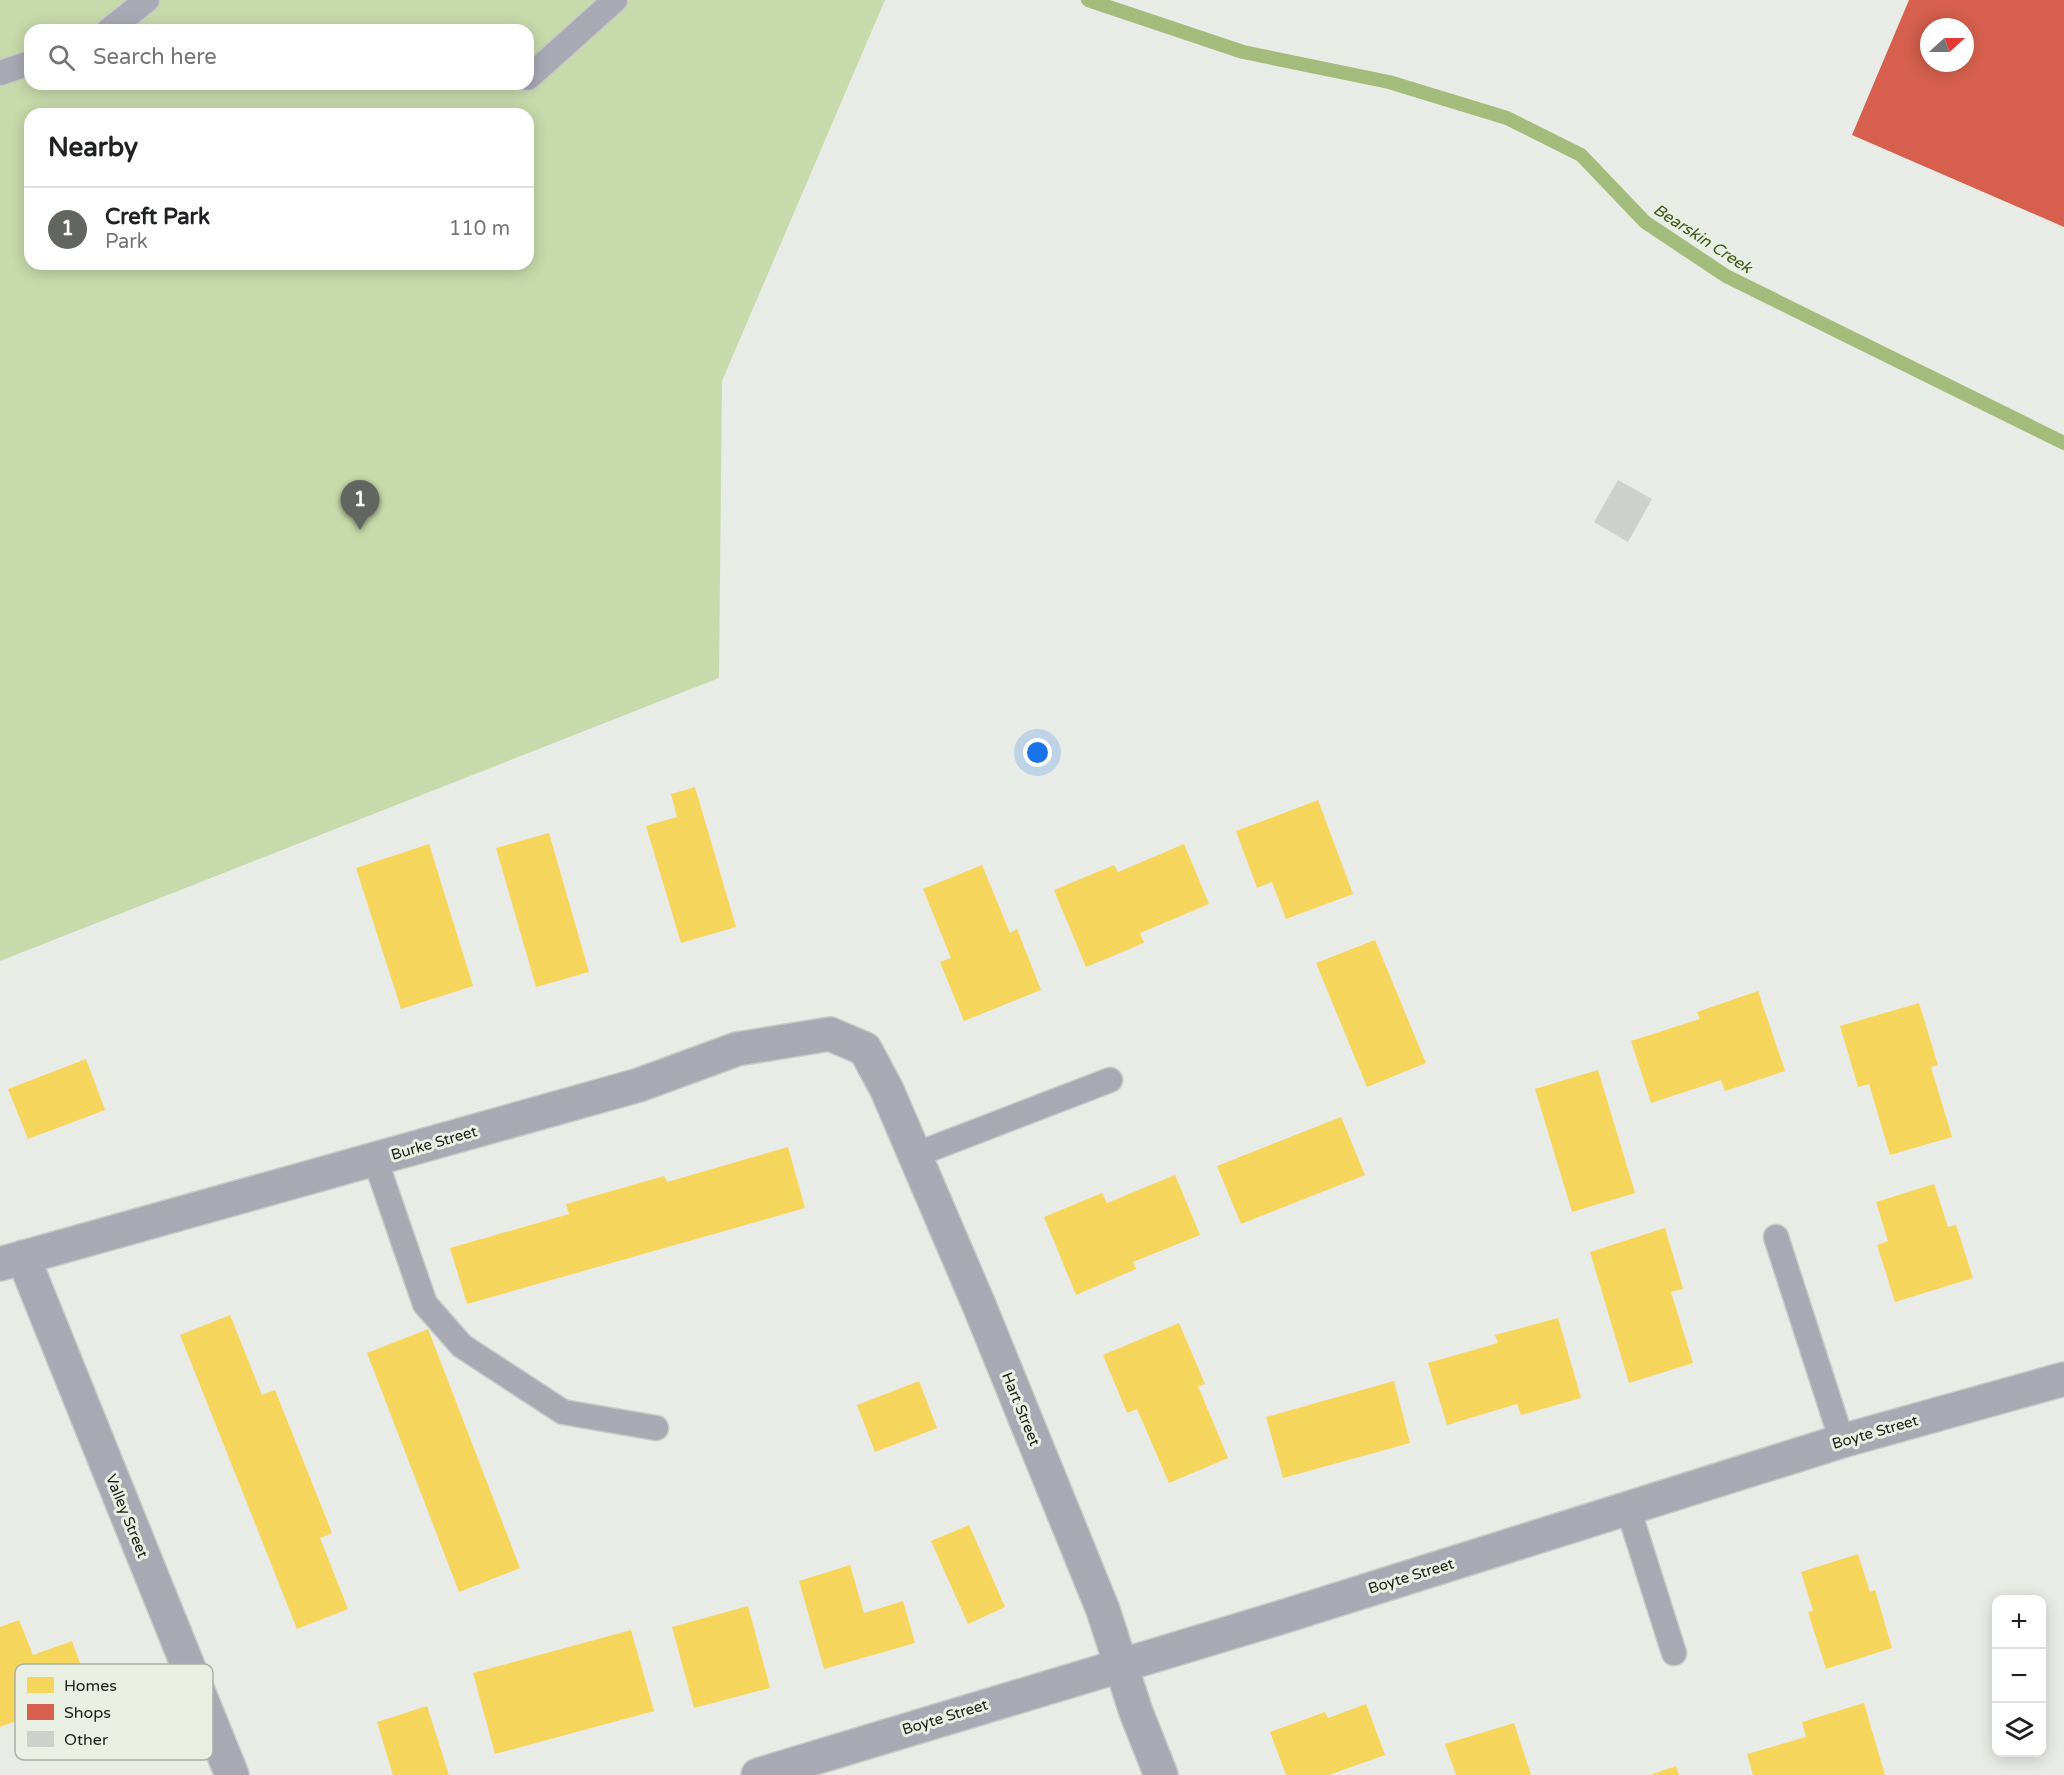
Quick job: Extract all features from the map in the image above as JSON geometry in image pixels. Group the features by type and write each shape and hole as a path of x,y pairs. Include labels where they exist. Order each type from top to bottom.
{"street":[{"name":"Burke Street","path":"11,1261 639,1085 737,1049 830,1034 865,1049"},
{"name":"Hart Street","path":"865,1049 887,1090 915,1155 1094,1588 1122,1664 1136,1712 1161,1775"},
{"name":"Valley Street","path":"11,1261 184,1664"},
{"name":"Boyte Street","path":"758,1775 1628,1509 1842,1441 2064,1379"},
{"name":"Valley Street","path":"213,1731 232,1775"}],"lane":[{"path":"117,24 147,0"},
{"path":"534,72 615,0"},
{"path":"0,73 24,65"},
{"path":"915,1155 1110,1080"},
{"path":"375,1159 425,1304 462,1346 563,1412 656,1428"},
{"path":"1776,1236 1842,1441"},
{"path":"1628,1509 1674,1653"}],"green space":[{"path":"0,0 885,0 722,381 719,678 0,961"}],"building: Homes":[{"path":"695,787 736,927 681,943 646,826 677,817 671,794"},
{"path":"1318,800 1353,894 1286,919 1272,882 1257,888 1236,831"},
{"path":"549,833 589,972 536,987 496,848"},
{"path":"429,844 473,986 401,1009 356,868"},
{"path":"1184,844 1209,904 1140,933 1144,943 1086,967 1054,890 1114,865 1118,872"},
{"path":"982,865 1010,933 1017,929 1041,990 964,1021 940,962 951,958 923,889"},
{"path":"1375,940 1426,1063 1367,1087 1316,963"},
{"path":"1758,991 1785,1071 1725,1091 1721,1080 1651,1103 1631,1041 1700,1019 1697,1012"},
{"path":"1919,1003 1938,1065 1931,1067 1952,1137 1890,1155 1869,1084 1858,1087 1840,1026"},
{"path":"86,1059 105,1110 28,1139 8,1089"},
{"path":"1598,1070 1635,1193 1572,1212 1535,1089"},
{"path":"1341,1117 1365,1175 1241,1224 1217,1166"},
{"path":"788,1147 805,1208 467,1304 450,1248 569,1214 566,1204 664,1176 667,1182"},
{"path":"1175,1175 1200,1235 1133,1262 1136,1269 1076,1295 1044,1217 1102,1193 1107,1203"},
{"path":"1934,1184 1948,1227 1956,1225 1973,1278 1895,1302 1877,1245 1888,1241 1876,1202"},
{"path":"1665,1228 1683,1289 1671,1292 1693,1363 1629,1383 1590,1252"},
{"path":"230,1315 262,1395 275,1390 332,1533 320,1538 348,1609 297,1629 180,1335"},
{"path":"1558,1318 1581,1398 1521,1415 1517,1404 1447,1425 1428,1363 1498,1343 1495,1335"},
{"path":"1179,1323 1205,1384 1198,1386 1228,1458 1169,1483 1137,1409 1127,1413 1103,1355"},
{"path":"428,1329 520,1568 459,1592 367,1353"},
{"path":"919,1381 937,1428 875,1452 857,1405"},
{"path":"1394,1381 1410,1443 1283,1478 1266,1417"},
{"path":"969,1525 1005,1607 968,1624 931,1541"},
{"path":"1858,1554 1870,1592 1875,1590 1892,1648 1826,1669 1808,1612 1813,1611 1801,1572"},
{"path":"850,1565 864,1613 903,1601 915,1643 824,1669 799,1581"},
{"path":"748,1606 770,1688 694,1708 672,1627"},
{"path":"19,1620 33,1655 72,1641 80,1664 15,1664 15,1722 0,1727 0,1627"},
{"path":"631,1630 654,1711 495,1754 473,1673"},
{"path":"1864,1703 1885,1775 1753,1775 1747,1754 1806,1737 1802,1722"},
{"path":"1366,1704 1385,1755 1329,1775 1286,1775 1270,1732 1325,1712 1328,1718"},
{"path":"427,1706 449,1775 393,1775 377,1722"},
{"path":"1514,1723 1531,1775 1456,1775 1445,1744"},
{"path":"1676,1766 1679,1775 1650,1775"}],"building: Shops":[{"path":"1909,0 2064,0 2064,227 1852,135"}],"building: Other":[{"path":"1618,480 1652,499 1628,542 1594,522"}],"waterway":[{"name":"Bearskin Creek","path":"1088,0 1243,52 1389,82 1507,118 1581,155 1645,222 1726,276 2064,443"}],"place":[{"name":"Creft Park","path":"360,530"}]}
